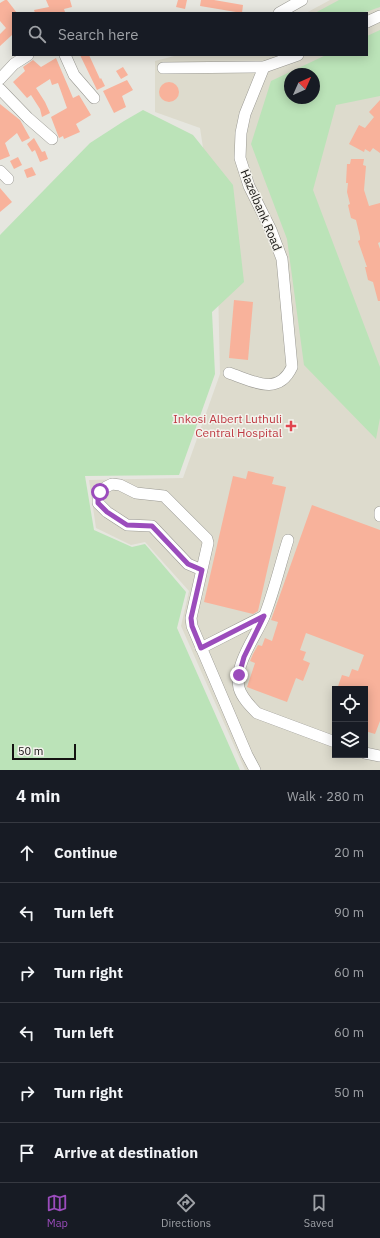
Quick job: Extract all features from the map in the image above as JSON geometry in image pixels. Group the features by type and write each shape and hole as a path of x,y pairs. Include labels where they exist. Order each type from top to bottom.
{"street":[{"path":"280,12 302,0"},
{"path":"368,22 380,16"},
{"path":"0,79 14,64 26,56"},
{"path":"65,56 74,76 94,98"},
{"path":"163,68 264,67 295,56"},
{"name":"Hazelbank Road","path":"229,373 273,386 280,383 288,376 292,367 282,259 271,230 249,186 240,158 241,133 245,114 264,67"},
{"path":"0,89 28,118 52,139"},
{"path":"202,570 188,564 152,526 127,525 107,512 98,503 98,496 100,492 109,484 117,484 136,493 160,495 168,499 208,541 202,570 191,618 192,626 247,755 256,770"},
{"path":"288,540 264,616 244,657 239,675 239,688 243,697 257,713 332,741"},
{"path":"201,648 264,616"},
{"path":"368,754 380,756"}],"shaded area":[{"name":"Inkosi Albert Luthuli Central Hospital","path":"330,0 380,0 380,770 245,770 181,626 189,591 145,542 131,545 96,528 89,480 183,478 220,374 217,240 200,128 155,112 155,61 174,56 368,56 368,12 308,12"}],"green space":[{"path":"339,0 380,0 380,7 366,12 317,12"},
{"path":"380,30 380,96 336,105 313,190 380,367 380,418 376,439 304,365 287,239 251,144 271,81 284,75 284,104 320,104 320,68 298,68 324,56 368,56 368,36"},
{"path":"143,110 193,135 233,185 244,282 212,312 215,374 179,475 85,476 94,530 132,547 145,544 186,592 177,628 240,770 0,770 0,235 90,143"}],"building":[{"path":"7,0 16,12 12,12 12,35 0,46 0,34 6,28 0,21 0,3"},
{"path":"46,0 70,0 72,7 64,9 65,12 35,12 34,10 49,7"},
{"path":"178,0 187,0 185,9 176,7"},
{"path":"201,0 214,0 243,5 242,12 200,6"},
{"path":"80,56 89,56 100,79 101,78 105,86 97,90"},
{"path":"56,58 73,98 79,95 91,115 76,124 80,132 64,139 63,136 59,138 51,117 67,108 58,83 52,85 50,79 36,88 50,113 42,117 40,109 31,95 27,98 13,82 25,71 23,67 33,60 41,67"},
{"path":"123,67 128,75 121,79 116,71"},
{"path":"127,80 133,90 122,96 126,107 114,113 103,91"},
{"path":"169,82 176,85 179,92 176,99 169,102 162,99 159,92 162,85"},
{"path":"380,100 380,153 373,148 370,152 365,149 364,152 349,144 359,125 365,128 374,117 369,112"},
{"path":"0,104 20,120 30,138 22,142 17,133 5,143 10,156 0,160"},
{"path":"34,138 42,152 45,151 48,159 40,162 35,150 32,152 27,144"},
{"path":"18,157 22,165 14,169 10,161"},
{"path":"351,159 364,159 363,165 366,166 364,190 369,206 380,203 380,242 378,243 380,249 380,301 378,301 373,282 368,280 365,267 367,267 358,241 360,240 360,237 356,220 351,218 348,205 350,204 347,192 348,183 346,183 347,164 350,164"},
{"path":"32,167 36,175 27,178 24,170"},
{"path":"0,188 12,202 0,212"},
{"path":"234,300 253,302 248,360 229,358"},
{"path":"248,471 274,477 272,484 286,487 258,611 253,614 204,602 233,476 246,479"},
{"path":"312,505 380,530 380,721 375,734 368,732 368,686 338,686 342,675 349,677 352,669 358,671 364,655 306,633 300,650 306,652 303,660 310,663 303,681 296,678 287,702 247,687 255,663 250,661 253,654 258,645 262,646 265,638 272,641 278,622 271,620"}],"place":[{"name":"Inkosi Albert Luthuli Central Hospital","path":"291,426"}],"route":[{"path":"100,492 98,496 98,503 107,512 121,522 130,526 152,526 188,564 202,570 191,618 192,626 201,648 264,616 244,657 239,675"}]}
